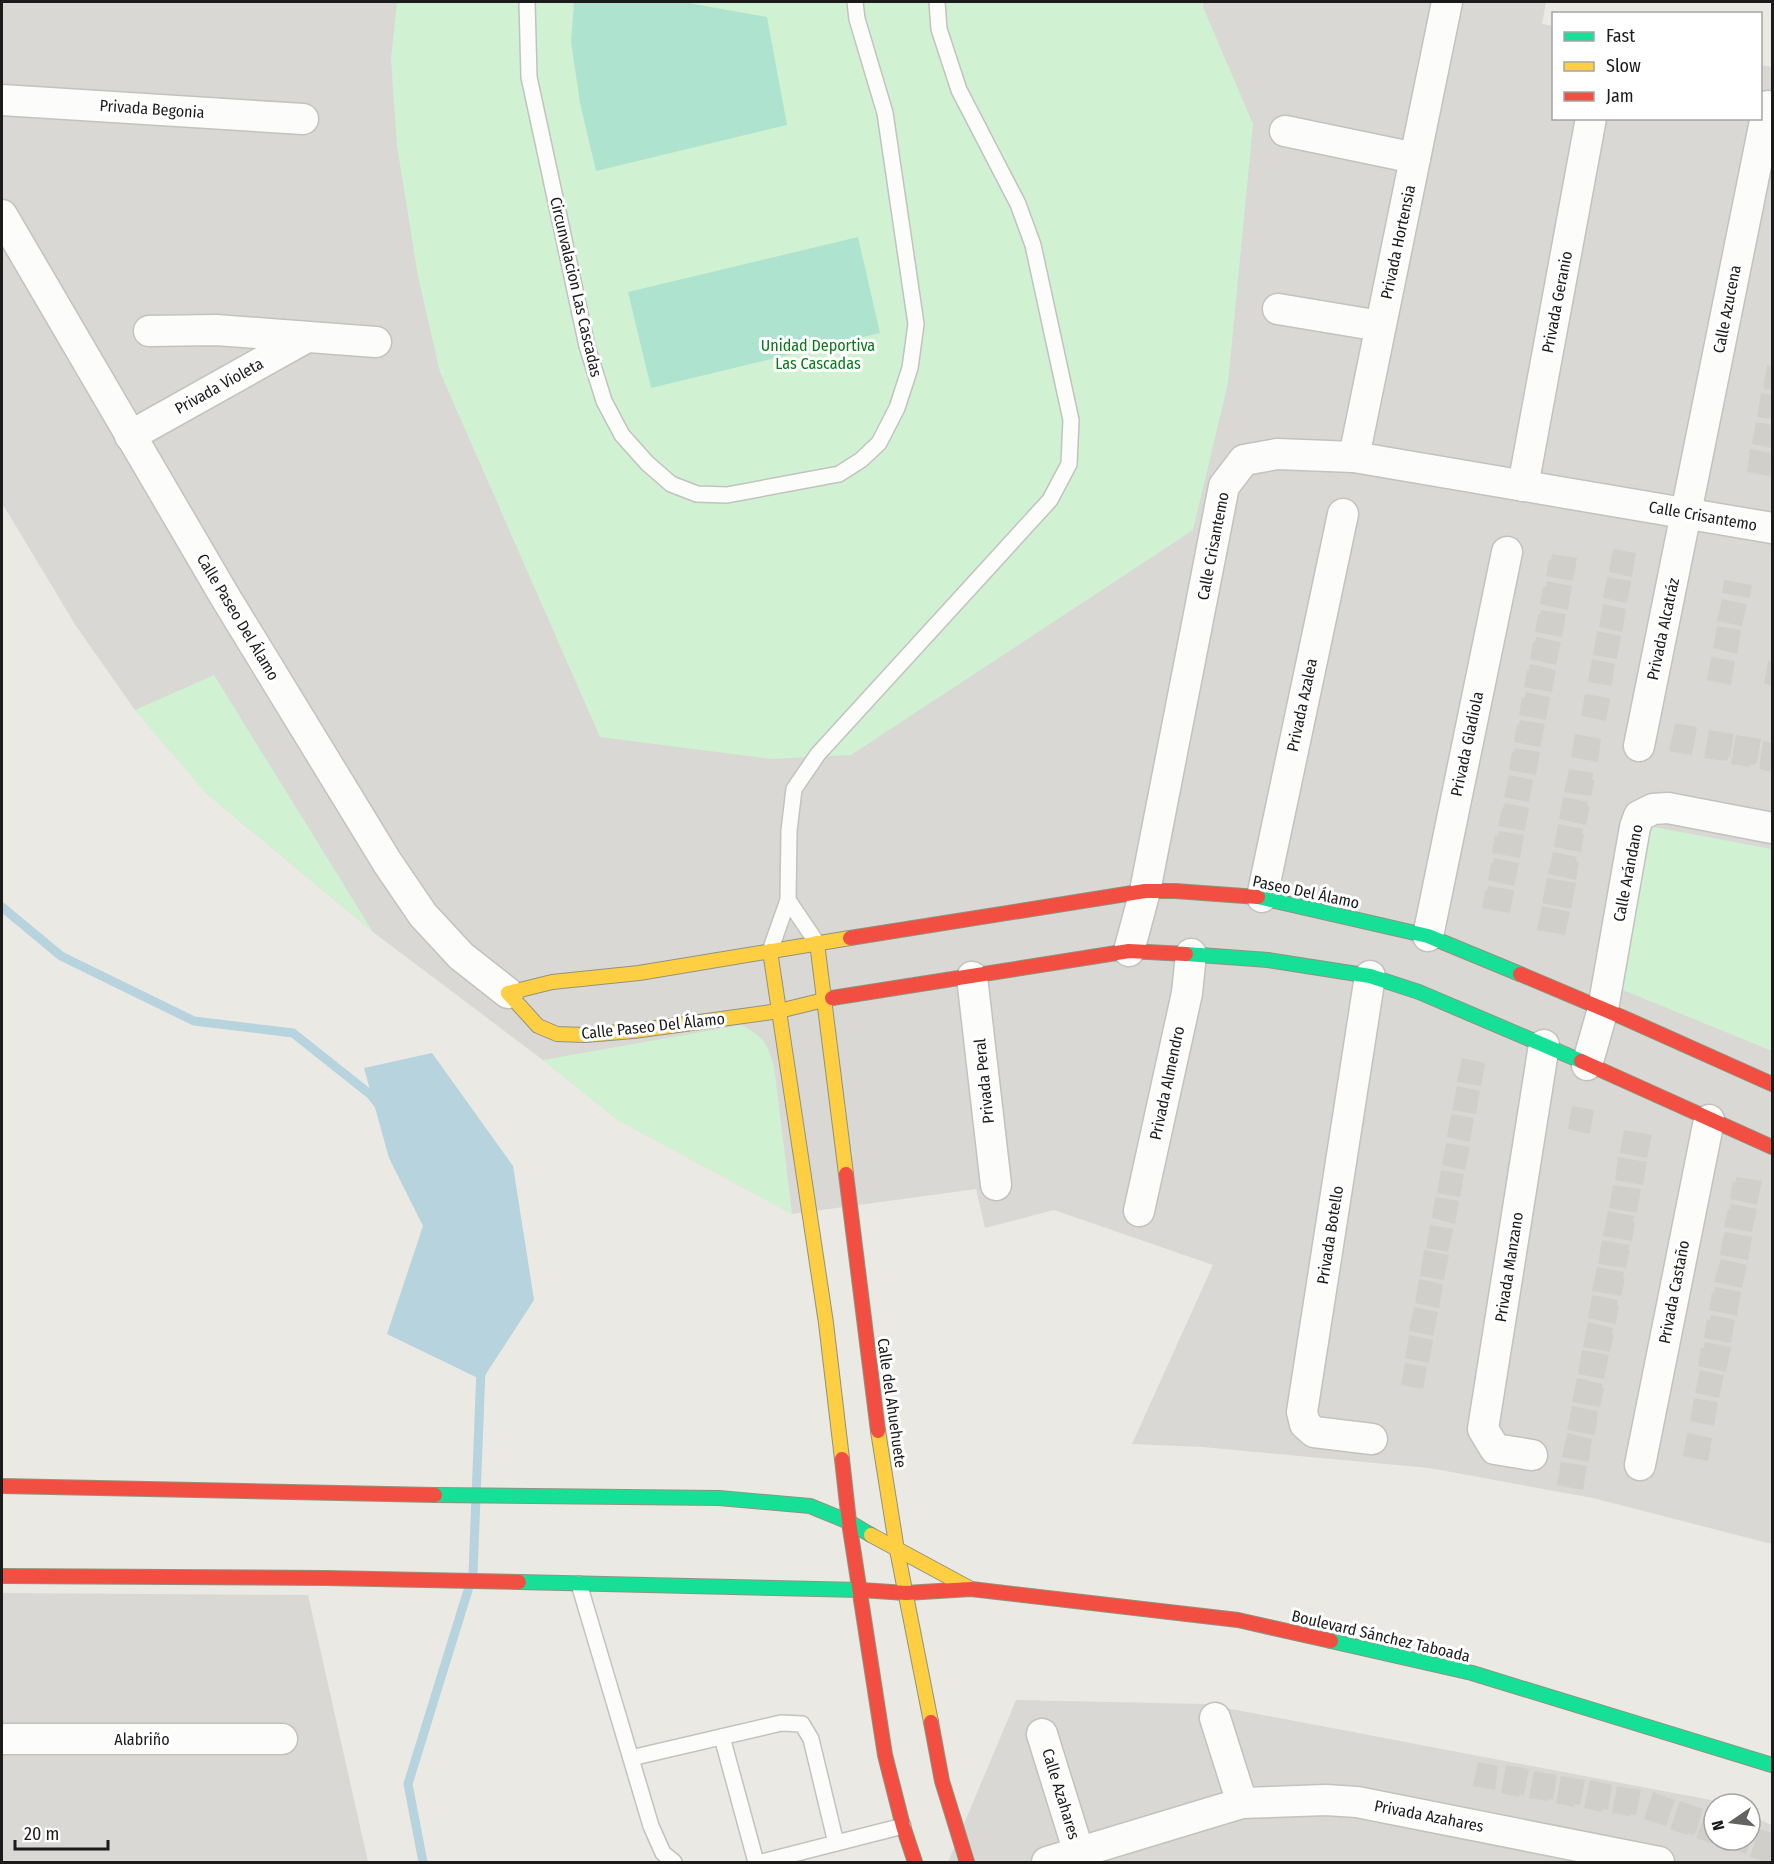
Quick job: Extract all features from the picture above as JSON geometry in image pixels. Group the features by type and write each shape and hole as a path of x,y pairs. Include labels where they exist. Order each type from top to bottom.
{"street":[{"name":"Privada Hortensia","path":"1354,457 1447,2"},
{"name":"Privada Begonia","path":"2,100 303,119"},
{"name":"Calle Azucena","path":"1687,513 1768,106"},
{"name":"Privada Geranio","path":"1523,486 1591,120"},
{"path":"1285,131 1415,158"},
{"name":"Calle Paseo Del Álamo","path":"2,215 224,595 387,862 423,915 461,956 508,993 538,1026 557,1034 585,1035 634,1031 779,1011"},
{"path":"1278,309 1380,326"},
{"name":"Privada Violeta","path":"149,331 216,330 376,342"},
{"name":"Privada Violeta","path":"130,436 307,337"},
{"name":"Calle Crisantemo","path":"1129,951 1145,891 1224,486 1244,460 1277,454 1354,457 1773,528"},
{"name":"Privada Alcatráz","path":"1639,746 1687,513"},
{"name":"Privada Azalea","path":"1262,897 1343,514"},
{"name":"Privada Gladiola","path":"1428,936 1507,552"},
{"name":"Calle Arándano","path":"1587,1065 1603,1009 1635,827 1639,816 1653,809 1668,808 1773,828"},
{"name":"Paseo Del Álamo","path":"770,951 1145,891 1262,897 1428,936 1603,1009 1773,1084"},
{"name":"Calle del Ahuehuete","path":"817,943 876,1416 897,1550 942,1781 967,1863"},
{"path":"508,993 552,982 639,973 770,951 826,1323 849,1522 885,1755 915,1863"},
{"path":"779,1011 823,999 1129,951 1268,960 1370,976 1419,992 1544,1044 1773,1147"},
{"name":"Privada Almendro","path":"1139,1211 1187,993 1191,954"},
{"name":"Privada Botello","path":"1370,976 1302,1412 1305,1424 1314,1432 1372,1439"},
{"name":"Privada Peral","path":"972,977 996,1185"},
{"name":"Privada Manzano","path":"1532,1455 1495,1449 1484,1429 1544,1044"},
{"name":"Privada Castaño","path":"1640,1465 1709,1120"},
{"path":"2,1486 548,1497 719,1498 810,1506 849,1522 971,1589"},
{"path":"2,1576 338,1578 861,1590 906,1593 971,1589"},
{"name":"Boulevard Sánchez Taboada","path":"971,1589 1238,1620 1472,1673 1773,1765"},
{"path":"1215,1718 1242,1803"},
{"name":"Calle Azahares","path":"1042,1734 1079,1853"},
{"name":"Alabriño","path":"2,1738 282,1739"},
{"name":"Privada Azahares","path":"1047,1863 1242,1803 1326,1800 1357,1802 1614,1857 1659,1863"}],"lane":[{"name":"Circunvalacion Las Cascadas","path":"527,2 529,77 587,346 604,401 622,435 647,463 671,484 697,494 727,495 839,474 861,460 879,443 897,408 910,368 916,324 889,134 857,19 855,2"},
{"path":"770,951 788,900 789,831 794,789 818,754 1050,500 1069,464 1071,420 1033,244 1018,204 959,90 939,30 937,2"},
{"path":"788,900 817,943"},
{"path":"579,1584 651,1826 663,1853 674,1863"},
{"path":"631,1758 781,1722 802,1724 812,1739 836,1843"},
{"path":"723,1737 756,1863"},
{"path":"762,1863 903,1826"}],"shaded area":[{"path":"2,2 1546,2 1542,24 1552,26 1552,120 1762,120 1762,65 1772,67 1772,1544 1593,1498 1429,1468 1202,1447 1132,1444 1213,1265 1054,1210 985,1228 976,1189 792,1214 618,1120 543,1060 373,932 207,794 135,710 76,626 2,503"},
{"path":"2,1593 308,1595 368,1862 2,1862"},
{"path":"1016,1700 1205,1704 1702,1798 1702,1852 1762,1852 1762,1821 1772,1825 1772,1862 948,1862"}],"green space":[{"name":"Unidad Deportiva Las Cascadas","path":"397,2 1203,2 1203,7 1253,124 1228,383 1193,530 851,755 771,759 600,737 440,372 418,276 397,146 391,59"},
{"path":"574,2 683,2 767,17 787,125 596,171 580,103 571,42"},
{"path":"858,237 880,333 651,388 628,292"},
{"path":"214,675 373,932 207,794 135,710"},
{"path":"1627,822 1772,849 1772,1051 1596,979"},
{"path":"741,1025 763,1041 774,1066 792,1214 618,1120 543,1060"}],"water":[{"path":"432,1053 513,1166 534,1300 482,1380 387,1334 423,1226 389,1158 364,1068"}],"building":[{"path":"1767,365 1772,366 1772,390 1763,389"},
{"path":"1761,393 1772,395 1772,419 1757,417"},
{"path":"1756,422 1772,425 1772,448 1752,444"},
{"path":"1750,449 1772,453 1770,476 1747,472"},
{"path":"1613,549 1636,553 1632,577 1609,572"},
{"path":"1552,554 1577,558 1573,581 1546,576"},
{"path":"1607,577 1631,581 1627,603 1603,598"},
{"path":"1724,580 1752,585 1750,598 1722,593"},
{"path":"1546,581 1572,586 1568,610 1540,604"},
{"path":"1722,599 1747,604 1742,626 1717,621"},
{"path":"1603,604 1626,609 1622,632 1599,627"},
{"path":"1541,610 1566,614 1562,637 1535,632 1538,614 1540,615"},
{"path":"1717,626 1741,630 1737,654 1713,648"},
{"path":"1597,631 1621,636 1617,659 1593,655"},
{"path":"1536,637 1561,642 1556,665 1530,659"},
{"path":"1711,657 1735,661 1731,685 1707,680"},
{"path":"1592,659 1615,664 1612,686 1588,682"},
{"path":"1768,661 1772,661 1772,685 1764,684"},
{"path":"1530,664 1556,670 1552,692 1524,687"},
{"path":"1526,692 1550,697 1546,720 1519,715 1522,697 1524,698"},
{"path":"1585,694 1610,698 1606,721 1581,716"},
{"path":"1520,720 1545,724 1540,747 1514,742"},
{"path":"1675,723 1697,727 1692,755 1669,751"},
{"path":"1709,730 1734,734 1730,757 1727,761 1704,758"},
{"path":"1575,734 1601,739 1598,762 1571,757"},
{"path":"1736,735 1761,739 1755,765 1750,764 1749,767 1731,764"},
{"path":"1763,741 1772,743 1772,772 1759,769"},
{"path":"1515,748 1540,752 1536,775 1509,770 1512,752 1514,753"},
{"path":"1569,769 1594,773 1592,779 1595,780 1591,796 1564,792"},
{"path":"1509,775 1533,780 1529,802 1504,797"},
{"path":"1563,797 1588,802 1587,806 1590,807 1586,825 1559,819"},
{"path":"1505,803 1529,808 1525,831 1498,826"},
{"path":"1558,824 1583,829 1581,852 1554,847"},
{"path":"1499,831 1524,835 1520,858 1492,853 1495,835 1498,836"},
{"path":"1553,852 1577,857 1576,861 1579,862 1576,880 1548,874"},
{"path":"1494,858 1519,863 1514,886 1488,880"},
{"path":"1547,878 1576,883 1571,909 1542,903"},
{"path":"1488,886 1514,890 1510,913 1482,908"},
{"path":"1542,906 1570,912 1565,935 1537,930"},
{"path":"1462,1058 1485,1063 1481,1086 1457,1082"},
{"path":"1457,1086 1480,1091 1476,1114 1452,1110"},
{"path":"1572,1106 1594,1110 1590,1134 1568,1129"},
{"path":"1451,1114 1474,1118 1470,1142 1447,1137"},
{"path":"1624,1130 1652,1135 1647,1158 1620,1153"},
{"path":"1446,1143 1470,1147 1465,1170 1442,1165"},
{"path":"1618,1157 1647,1162 1643,1185 1615,1180"},
{"path":"1441,1170 1464,1174 1460,1197 1437,1193"},
{"path":"1736,1177 1762,1181 1757,1205 1730,1199 1733,1181 1736,1182"},
{"path":"1613,1185 1641,1189 1637,1213 1609,1208"},
{"path":"1435,1197 1459,1201 1455,1224 1432,1218"},
{"path":"1731,1204 1757,1209 1752,1232 1724,1227"},
{"path":"1608,1211 1634,1216 1632,1241 1603,1236"},
{"path":"1430,1225 1453,1229 1448,1252 1426,1248"},
{"path":"1725,1232 1752,1237 1748,1260 1720,1255"},
{"path":"1602,1240 1629,1245 1626,1268 1598,1264"},
{"path":"1424,1250 1449,1255 1444,1280 1420,1276"},
{"path":"1721,1259 1747,1265 1742,1288 1714,1282"},
{"path":"1597,1267 1624,1272 1623,1278 1625,1279 1621,1296 1592,1291"},
{"path":"1419,1279 1443,1284 1439,1308 1415,1303"},
{"path":"1715,1287 1741,1292 1737,1316 1709,1310"},
{"path":"1592,1295 1618,1300 1616,1324 1588,1318"},
{"path":"1414,1307 1438,1312 1433,1336 1409,1331"},
{"path":"1711,1315 1735,1320 1731,1343 1704,1338 1707,1319 1710,1320"},
{"path":"1588,1322 1613,1328 1612,1334 1614,1335 1610,1352 1583,1347"},
{"path":"1409,1335 1433,1340 1429,1363 1405,1358"},
{"path":"1705,1342 1731,1347 1726,1372 1698,1366 1701,1347 1704,1348"},
{"path":"1582,1350 1609,1355 1604,1379 1578,1374"},
{"path":"1405,1363 1427,1367 1423,1389 1401,1385"},
{"path":"1700,1370 1724,1375 1719,1398 1695,1393"},
{"path":"1577,1378 1603,1384 1600,1407 1572,1402"},
{"path":"1694,1398 1718,1402 1714,1426 1690,1421"},
{"path":"1572,1406 1598,1411 1595,1435 1567,1430"},
{"path":"1567,1433 1592,1439 1589,1462 1562,1457"},
{"path":"1687,1433 1712,1438 1708,1461 1683,1456"},
{"path":"1561,1462 1587,1466 1583,1490 1557,1485"},
{"path":"1478,1762 1498,1766 1495,1790 1473,1786"},
{"path":"1506,1765 1529,1769 1524,1795 1520,1794 1519,1797 1501,1793"},
{"path":"1534,1771 1557,1775 1553,1800 1529,1798"},
{"path":"1561,1776 1585,1780 1580,1805 1575,1804 1574,1807 1556,1803"},
{"path":"1590,1780 1612,1785 1608,1810 1603,1809 1602,1812 1584,1808"},
{"path":"1617,1786 1641,1790 1636,1815 1612,1813"},
{"path":"1653,1792 1675,1800 1666,1826 1644,1819"},
{"path":"1680,1801 1702,1809 1696,1832 1693,1835 1670,1829"},
{"path":"1702,1822 1702,1840 1696,1838"},
{"path":"1762,1830 1772,1833 1772,1862 1750,1857 1752,1852 1762,1852"}],"waterway":[{"path":"2,907 61,956 194,1021 293,1033 371,1095 378,1104"},
{"path":"423,1862 408,1784 473,1574 481,1369"}],"traffic: fast":[{"path":"1258,897 1428,936 1520,974"},
{"path":"1186,954 1268,960 1370,976 1419,992 1581,1061"},
{"path":"435,1495 719,1498 810,1506 849,1522 871,1535"},
{"path":"519,1582 861,1590"},
{"path":"1331,1641 1472,1673 1772,1765"}],"traffic: slow":[{"path":"508,993 552,982 639,973 850,938"},
{"path":"817,943 846,1174"},
{"path":"770,951 826,1323 842,1459"},
{"path":"508,993 538,1026 557,1034 585,1035 634,1031 779,1011 832,998"},
{"path":"878,1431 897,1550 931,1722"},
{"path":"871,1535 971,1589"}],"traffic: jam":[{"path":"850,938 1145,891 1258,897"},
{"path":"832,998 1129,951 1186,954"},
{"path":"1520,974 1772,1084"},
{"path":"1581,1061 1772,1147"},
{"path":"846,1174 878,1431"},
{"path":"842,1459 849,1522 885,1755 903,1826 915,1862"},
{"path":"2,1486 435,1495"},
{"path":"2,1576 519,1582"},
{"path":"861,1590 906,1593 971,1589 1238,1620 1331,1641"},
{"path":"931,1722 942,1781 967,1862"}]}
